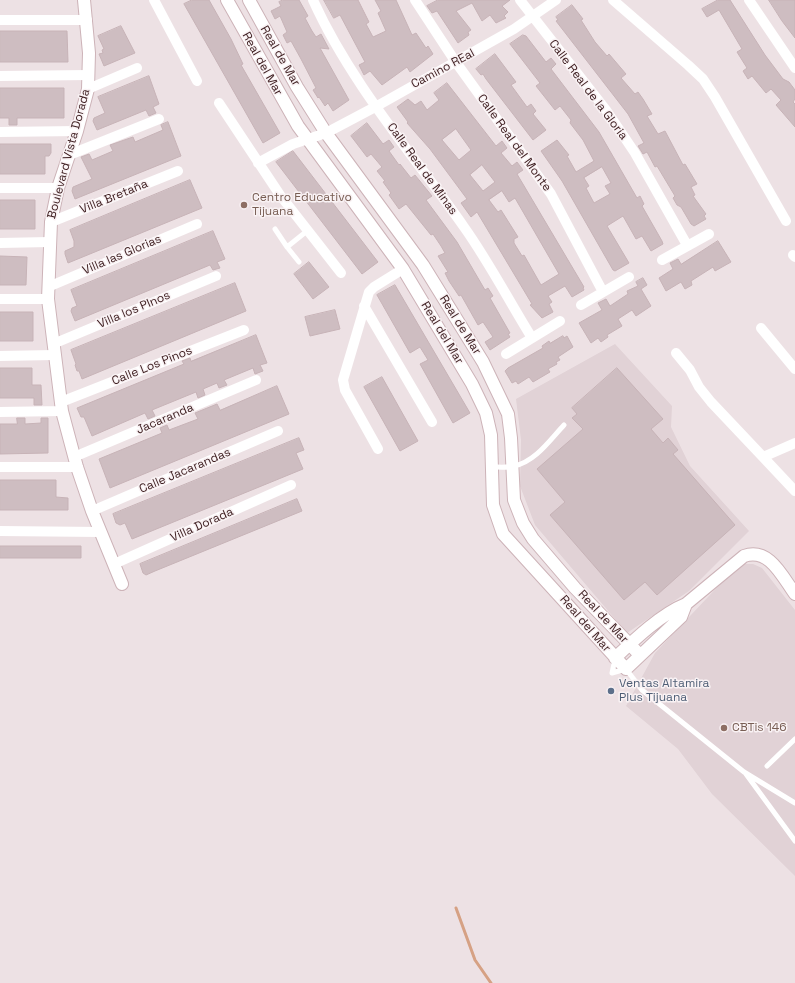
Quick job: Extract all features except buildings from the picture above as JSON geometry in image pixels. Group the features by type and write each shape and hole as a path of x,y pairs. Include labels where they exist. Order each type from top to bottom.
{"street":[{"name":"Boulevard Vista Dorada","path":"84,0 87,20 88,89 77,131 58,188 51,222 48,293 53,350 61,407 76,462 92,511 122,584"},
{"path":"154,0 197,82"},
{"name":"Real del Mar","path":"227,0 258,58 307,140 403,269 472,384 486,413 491,435 493,505 503,534 538,570 626,669"},
{"name":"Real de Mar","path":"249,0 297,88 326,133 423,265 483,362 508,414 514,500 523,523 533,539 576,588 640,655"},
{"name":"Calle Real de Minas","path":"313,0 339,50 465,229 532,338"},
{"name":"Calle Real del Monte","path":"416,0 455,61 551,194 603,292"},
{"name":"Calle Real de la Gloria","path":"520,0 606,110 635,154 687,245"},
{"name":"Camino REal","path":"258,163 293,144 326,133 377,106 455,61 478,50 532,17 556,0"},
{"path":"613,0 703,79 715,97 786,221"},
{"path":"749,0 795,68"},
{"path":"0,20 87,20"},
{"path":"88,89 137,68"},
{"path":"0,76 88,75"},
{"path":"218,103 258,163 307,231 341,274"},
{"path":"69,155 159,119"},
{"path":"0,132 77,131"},
{"name":"Villa Bretaña","path":"51,222 178,171"},
{"path":"0,188 58,188"},
{"name":"Villa las Glorias","path":"48,293 197,224"},
{"path":"662,260 709,234"},
{"path":"0,243 50,242"},
{"path":"378,449 345,390 342,380 364,306 371,289 403,269"},
{"name":"Villa los PInos","path":"53,350 216,276"},
{"path":"581,305 629,277"},
{"path":"0,299 48,293"},
{"path":"364,306 432,422"},
{"path":"506,354 560,321"},
{"path":"761,328 795,370"},
{"name":"Calle Los Pinos","path":"61,407 244,330"},
{"path":"0,356 53,350"},
{"path":"676,354 690,370 699,387 711,402 795,491"},
{"name":"Jacaranda","path":"76,462 256,380"},
{"path":"0,412 61,407"},
{"name":"Calle Jacarandas","path":"92,511 278,431"},
{"path":"763,457 795,443"},
{"path":"0,467 76,462"},
{"name":"Villa Dorada","path":"114,564 291,486"},
{"path":"0,531 100,532"},
{"path":"615,658 675,608 686,604 733,563 744,556 756,553 770,561 795,594"},
{"path":"626,669 681,617 686,604"}],"lane":[{"path":"275,229 299,262"},
{"path":"287,247 307,231"},
{"path":"492,467 522,464 533,457 564,426"},
{"path":"626,669 642,690 744,772 795,802"},
{"path":"767,766 795,739"},
{"path":"744,772 795,841"}],"shaded area":[{"path":"615,344 672,406 671,427 690,466 749,531 689,591 627,633 535,525 520,486 521,440 516,399"},
{"name":"CBTis 146","path":"743,564 753,564 762,568 795,610 795,876 712,794 678,749 626,706 655,653 725,579"}],"waterway":[{"path":"456,908 475,960 491,983"}],"place":[{"name":"Centro Educativo Tijuana","path":"244,205"},
{"name":"Ventas Altamira Plus Tijuana","path":"611,691"},
{"name":"CBTis 146","path":"724,728"}]}
